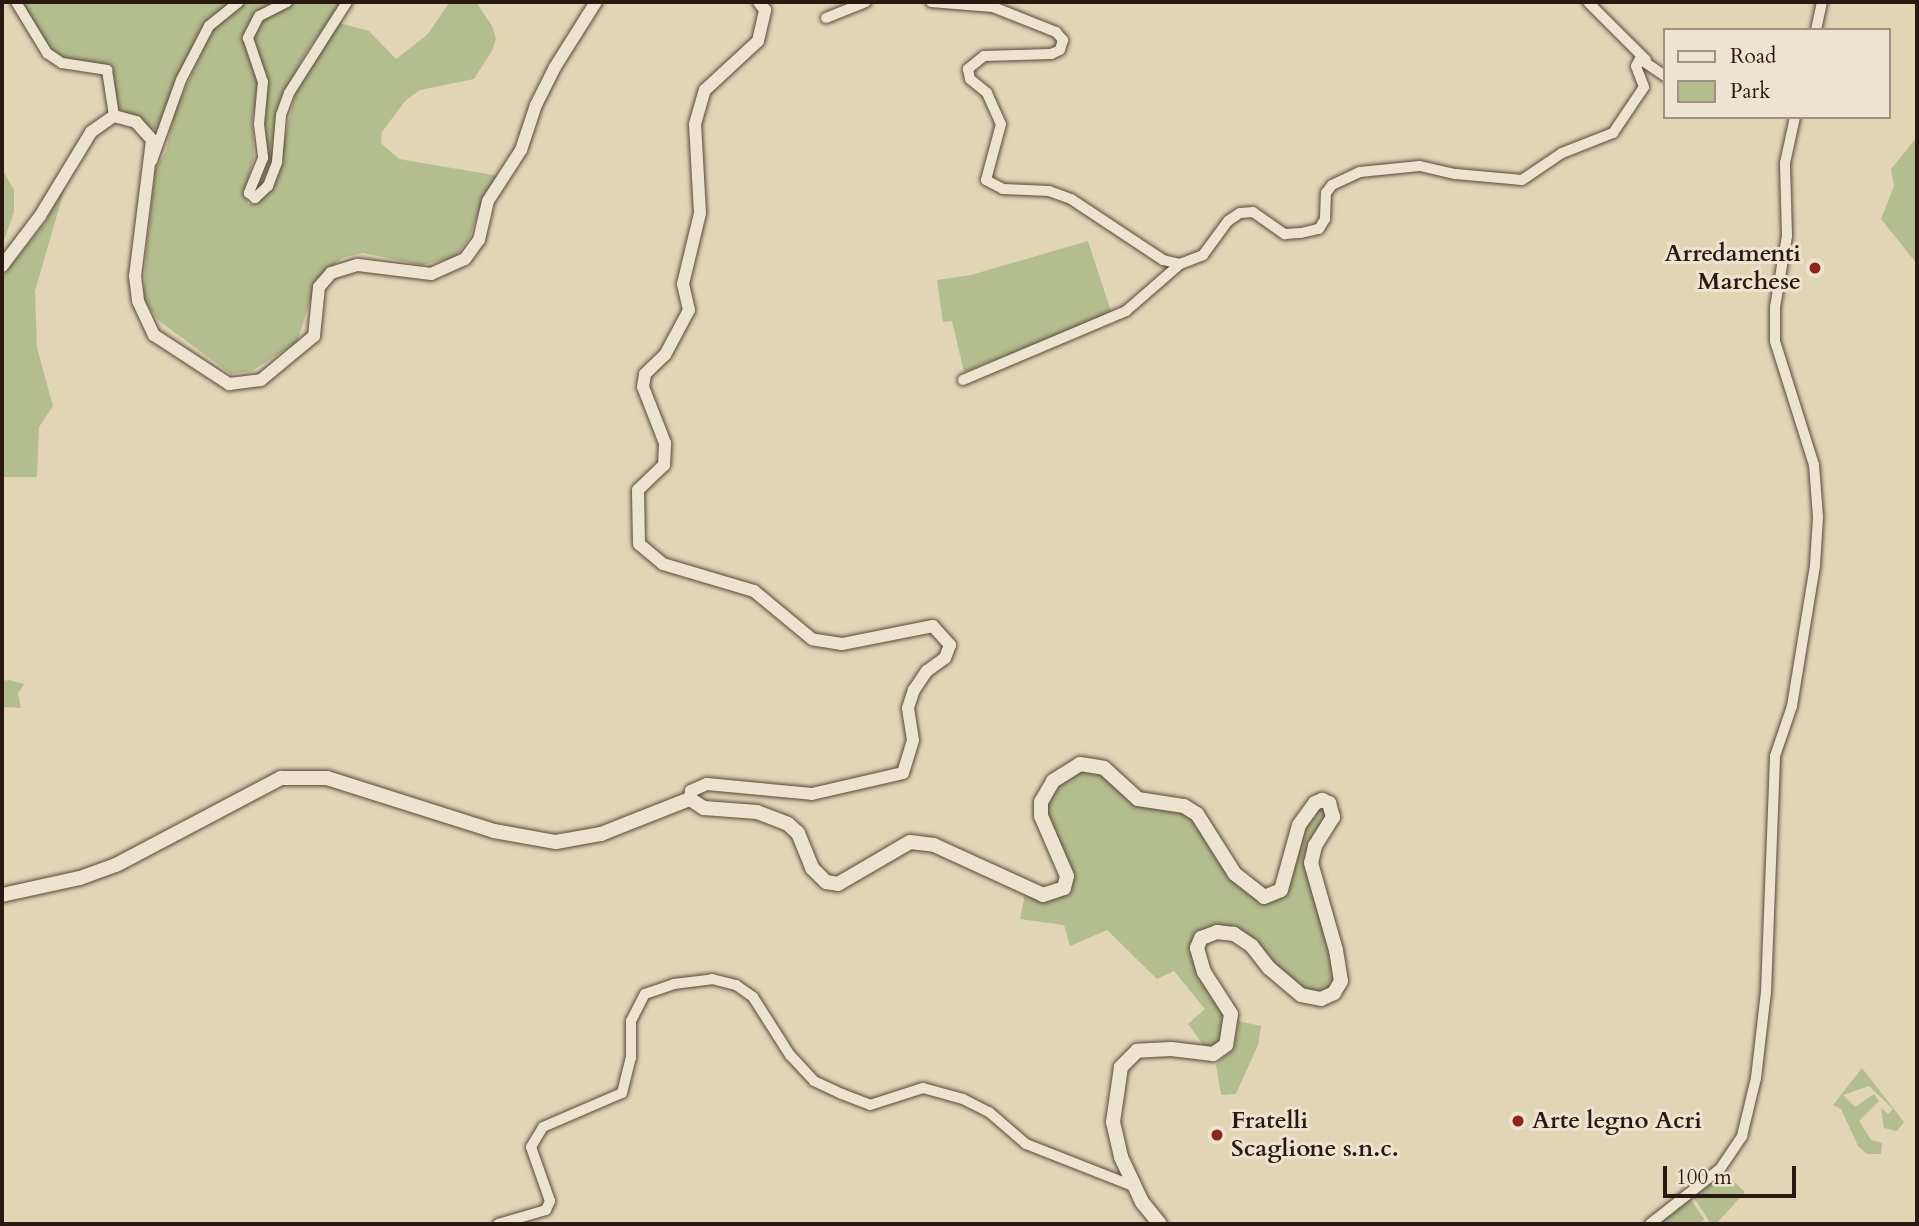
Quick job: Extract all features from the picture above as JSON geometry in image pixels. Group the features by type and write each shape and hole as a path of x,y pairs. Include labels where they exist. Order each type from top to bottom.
{"main road":[{"path":"2,895 80,878 116,865 281,778 327,778 494,831 556,842 601,834 690,799 704,808 757,812 788,824 798,833 813,868 826,882 838,884 910,842 934,845 1043,895 1063,888 1067,876 1041,816 1045,792 1066,771 1092,764 1104,768 1138,799 1184,806 1197,814 1235,874 1264,897 1281,890 1293,839 1309,809 1322,800 1329,803 1333,817 1315,846 1311,863 1341,981 1334,993 1321,999 1301,995 1269,968 1252,946 1234,934 1217,932 1201,938 1198,960 1231,1014 1231,1035 1226,1045 1213,1054 1171,1049 1137,1051 1121,1067 1113,1122 1133,1185 1160,1224"}],"street":[{"path":"16,2 47,53 62,63 107,70 114,116"},
{"path":"239,2 209,26 181,80 165,136 152,161 144,185 135,276 138,301 154,335 229,384 261,380 314,336 319,287 331,273 358,265 431,274 465,259 479,240 488,201 521,150 550,76 596,2"},
{"path":"287,2 259,16 248,38 263,82 259,124 263,158 249,193 255,198 268,186 277,162 281,115 289,93 347,2"},
{"path":"825,18 866,2"},
{"path":"931,2 993,7 1056,32 1063,40 1060,50 1051,54 984,56 968,69 970,79 987,93 1002,124 986,180 1003,189 1049,191 1071,199 1163,260 1180,264"},
{"path":"1588,2 1664,75"},
{"path":"1816,28 1822,2"},
{"path":"690,799 691,791 707,784 812,794 903,773 913,740 908,708 914,690 927,671 945,658 950,645 933,626 842,644 812,639 754,591 663,564 639,544 638,490 664,465 665,443 646,398 645,374 665,355 689,310 683,284 699,213 695,124 705,90 758,41 763,5"},
{"path":"963,380 1104,323 1126,311 1180,264 1202,255 1228,221 1240,213 1253,212 1285,233 1318,229 1325,219 1326,193 1332,185 1360,172 1420,166 1456,174 1522,180 1562,153 1613,133 1644,87 1636,66 1640,59 1646,60"},
{"path":"114,116 136,122 152,140 152,161"},
{"path":"2,265 40,216 91,132 114,116"},
{"path":"1650,1224 1720,1169 1742,1136 1754,1092 1766,992 1775,756 1792,706 1815,565 1818,517 1814,465 1775,341 1774,307 1782,283 1787,236 1786,163 1795,119"},
{"path":"498,1224 547,1209 550,1201 531,1147 543,1127 622,1093 631,1058 631,1021 645,994 674,984 712,979 736,985 753,997 790,1055 814,1081 832,1090 870,1105 923,1088 963,1099 989,1112 1026,1144 1133,1185"}],"green space":[{"path":"19,2 234,2 207,25 160,129 150,129 117,107 110,75 63,61 48,50"},
{"path":"245,2 279,2 250,24 258,87 252,121 254,157 244,194 248,204 256,204 273,189 296,90 339,23 369,31 396,59 427,35 450,2 476,2 492,26 496,39 492,51 474,79 420,90 405,101 382,132 381,143 399,159 499,176 485,193 469,239 454,258 421,265 363,253 342,258 317,279 297,342 252,371 231,374 158,320 144,300 145,268 155,170 166,151 175,111 213,28"},
{"path":"292,2 342,2 305,54 279,104 275,162 267,182 260,187 257,183 266,84 252,40 259,22"},
{"path":"1917,137 1917,264 1881,219 1894,186 1891,169"},
{"path":"2,169 14,190 14,212 2,246"},
{"path":"66,184 35,291 37,348 53,406 39,427 37,477 2,477 2,277 45,223"},
{"path":"1088,241 1112,314 964,372 952,321 943,322 937,280 971,275"},
{"path":"2,681 24,684 18,694 21,708 2,707"},
{"path":"1092,764 1127,791 1184,806 1235,874 1273,897 1315,803 1333,809 1315,846 1336,950 1334,993 1301,995 1252,946 1217,932 1197,948 1222,997 1231,1035 1210,1054 1188,1024 1205,1009 1174,971 1157,979 1107,930 1070,946 1064,925 1020,919 1026,889 1064,887 1048,834 1045,791"},
{"path":"1238,1021 1261,1026 1258,1045 1236,1094 1221,1095 1216,1065 1234,1047"},
{"path":"1862,1068 1904,1122 1897,1131 1884,1128 1881,1108 1888,1114 1893,1109 1869,1086 1843,1095 1855,1107 1874,1094 1879,1101 1859,1121 1871,1140 1882,1143 1881,1154 1867,1154 1858,1146 1841,1109 1833,1105"},
{"path":"1720,1169 1745,1192 1716,1224 1711,1224 1691,1193"},
{"path":"1691,1200 1704,1219 1700,1224 1656,1224"}],"place":[{"name":"Arredamenti Marchese","path":"1815,268"},
{"name":"Arte legno Acri","path":"1518,1121"},
{"name":"Fratelli Scaglione s.n.c.","path":"1217,1135"}]}
